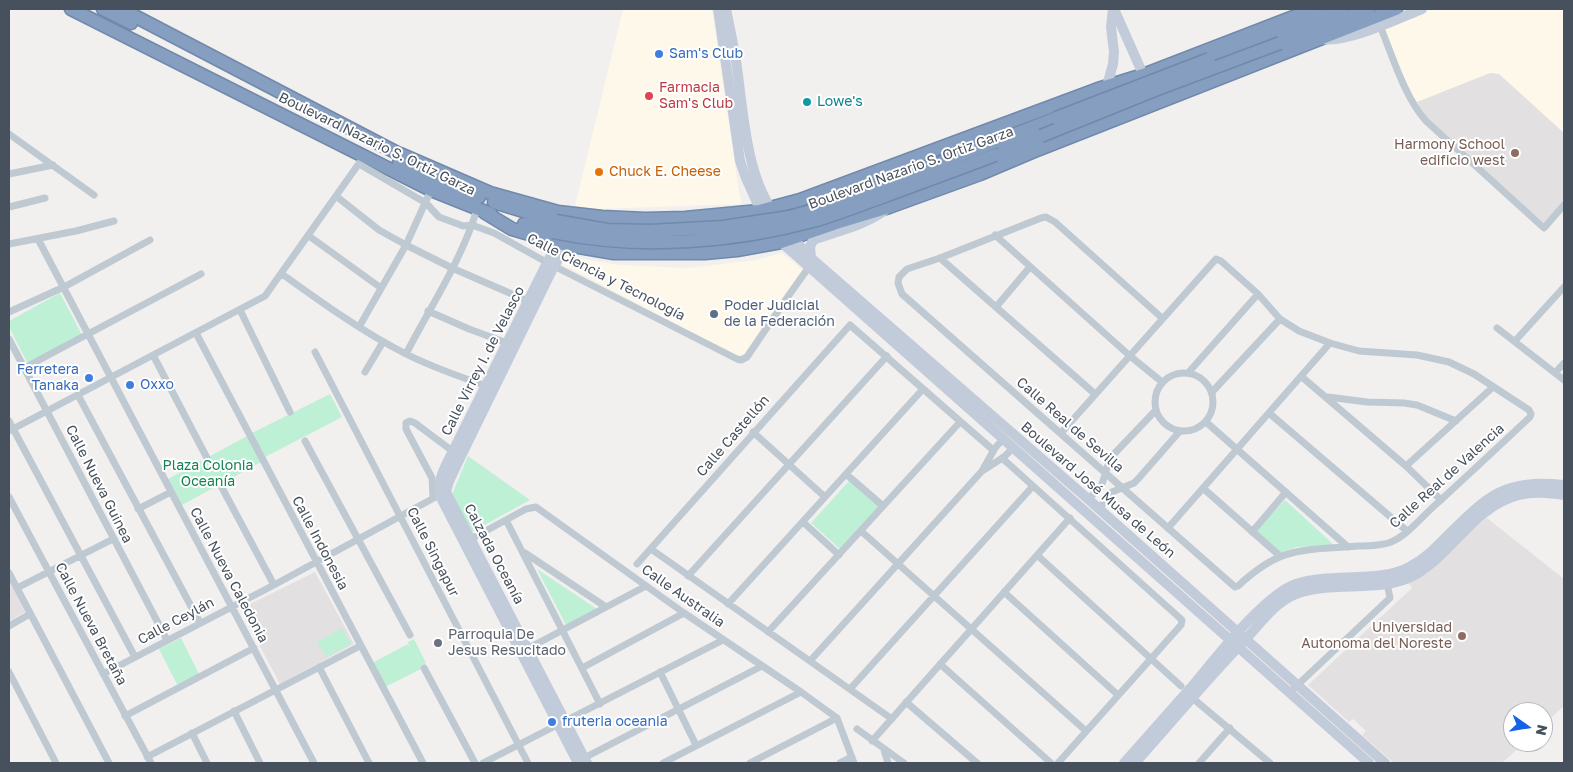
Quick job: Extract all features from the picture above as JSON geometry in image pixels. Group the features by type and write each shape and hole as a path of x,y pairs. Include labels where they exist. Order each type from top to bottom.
{"highway":[{"name":"Boulevard Nazario S. Ortiz Garza","path":"71,9 362,160 431,190 480,206 516,210 558,235 607,230 650,231 723,227 789,217 1041,136 1155,90 1368,9"},
{"path":"103,9 384,156 453,189 512,229 558,235 614,253 654,254 737,250 787,240 820,228 890,208 1396,9"},
{"name":"Boulevard Nazario S. Ortiz Garza","path":"121,9 400,154 480,206"},
{"path":"400,154 490,193 558,212 645,219 685,218 765,210 800,200 1107,86 1143,75 1314,9"},
{"name":"Boulevard Nazario S. Ortiz Garza","path":"998,150 1019,133 1341,9"},
{"path":"1251,65 1315,35 1333,23"},
{"path":"971,137 1019,133"},
{"path":"998,150 1032,152"},
{"path":"800,200 799,212 801,217 808,225 820,228"},
{"path":"737,250 743,242 748,226 742,212"}],"main road":[{"path":"718,9 740,161 746,178 765,210"},
{"path":"726,9 735,53 743,119 754,173 765,210"},
{"path":"1113,9 1154,103"},
{"path":"1107,86 1114,52 1111,27 1113,9"},
{"path":"1320,39 1336,40 1380,26 1422,9"},
{"path":"737,143 742,133 743,119"},
{"path":"810,263 810,246 813,240 858,226 890,208"},
{"name":"Boulevard José Musa de León","path":"765,210 787,240 810,263 1003,439 1143,555 1239,639 1299,685 1385,763"},
{"name":"Calle Virrey I. de Velasco","path":"439,494 440,478 457,454 551,264 558,235"},
{"name":"Boulevard José Musa de León","path":"810,263 1038,455 1099,509 1143,555"},
{"name":"Calle Virrey I. de Velasco","path":"490,388 507,343 528,301 551,264"},
{"path":"1003,439 1013,440 1038,455"},
{"path":"1239,639 1266,604 1288,587 1308,581 1402,571 1420,561 1477,507 1495,494 1506,489 1532,483 1564,485"},
{"name":"Calzada Oceanía","path":"439,494 471,539 524,650 583,762"},
{"name":"Calzada Oceanía","path":"439,494 524,650"},
{"path":"1124,763 1186,692 1239,639 1284,600 1294,595 1320,588 1387,583 1402,580 1421,571 1482,515 1500,502 1519,494 1564,495"},
{"name":"Boulevard José Musa de León","path":"1239,639 1290,692 1369,763"},
{"path":"1135,763 1186,692"}],"street":[{"path":"1380,26 1410,99 1418,112 1544,228 1564,205"},
{"path":"9,134 94,195"},
{"path":"11,430 265,296 362,160"},
{"name":"Calle Ciencia y Tecnología","path":"362,160 426,203 439,216 463,226 472,225 494,233 737,360 747,357 810,263"},
{"path":"9,174 53,165"},
{"path":"359,327 406,245 431,190"},
{"path":"336,196 379,230 406,245 452,268 528,301"},
{"path":"9,207 45,198"},
{"path":"406,354 452,268 480,206"},
{"path":"1095,394 940,258 1046,217 1055,222 1162,318"},
{"path":"9,244 114,221"},
{"path":"309,236 382,288"},
{"path":"995,236 1029,268 1162,382"},
{"name":"Calle Nueva Caledonia","path":"38,239 314,763"},
{"path":"9,312 64,287 150,240"},
{"name":"Calle Real de Sevilla","path":"940,258 907,269 899,277 898,283 902,294 1235,587"},
{"path":"1061,433 1216,259 1222,260 1258,294 1280,319 1300,331 1330,343 1360,351 1436,358 1461,366 1493,387 1406,466"},
{"path":"996,307 1029,268"},
{"path":"24,368 201,274"},
{"path":"282,274 383,342 406,354 490,388"},
{"path":"1515,341 1564,287"},
{"path":"1188,373 1258,294"},
{"path":"240,310 290,412"},
{"path":"428,311 507,343"},
{"path":"1212,392 1280,319"},
{"name":"Calle Castellón","path":"637,564 850,325 887,356"},
{"path":"1497,328 1564,380"},
{"name":"Calle Indonesia","path":"196,333 423,763"},
{"name":"Calle Nueva Guinea","path":"9,339 167,640"},
{"path":"365,372 383,342"},
{"path":"1168,528 1330,343"},
{"name":"Calle Singapur","path":"315,352 528,763"},
{"path":"153,355 207,458"},
{"path":"688,576 887,356 993,450"},
{"path":"1556,373 1564,364"},
{"path":"1178,373 1188,373 1198,376 1206,383 1212,392 1213,402 1211,413 1206,422 1198,428 1180,432 1169,428 1161,420 1156,410 1155,400 1162,382 1178,373"},
{"path":"1302,376 1406,466 1441,500"},
{"name":"Calle Real de Valencia","path":"1235,587 1262,566 1280,556 1314,548 1348,547 1392,542 1407,531 1530,417 1529,410 1493,387"},
{"path":"728,604 923,389"},
{"path":"78,395 200,622"},
{"path":"1326,397 1417,405 1456,421"},
{"path":"1088,499 1101,487 1105,472 1114,454 1156,410"},
{"path":"1269,413 1407,531"},
{"path":"9,421 11,430 81,555 135,658"},
{"name":"Calzada Oceanía","path":"439,494 406,429 407,421 415,423 457,454"},
{"path":"768,632 960,422"},
{"path":"1206,422 1348,547"},
{"path":"753,432 825,497"},
{"path":"1099,509 1112,492 1138,479 1180,432"},
{"path":"810,661 982,471 993,450 1003,439"},
{"path":"305,441 410,635"},
{"path":"982,471 1014,448"},
{"path":"1002,458 1181,618 1182,622 1058,763"},
{"path":"846,474 883,506"},
{"path":"220,484 274,585"},
{"path":"850,689 1034,486"},
{"path":"1204,489 1280,556"},
{"path":"138,509 172,492"},
{"path":"1252,532 1286,492"},
{"name":"Calle Ceylán","path":"103,674 358,540 439,494"},
{"name":"Calle Nueva Bretaña","path":"9,497 149,760"},
{"name":"Calle Australia","path":"471,539 530,508 536,507 684,613 837,718"},
{"path":"872,741 1070,518"},
{"path":"506,520 600,704"},
{"path":"803,522 839,555"},
{"path":"861,530 1086,731"},
{"path":"17,588 113,538"},
{"path":"650,549 892,719"},
{"path":"524,553 606,607"},
{"path":"1037,555 1186,692 1230,728 1267,762"},
{"path":"9,573 109,763"},
{"path":"1290,692 1390,598 1387,583"},
{"path":"524,650 646,586"},
{"path":"1004,592 1118,695"},
{"path":"582,668 684,613"},
{"path":"9,626 30,614"},
{"path":"484,763 723,640"},
{"path":"149,760 234,711 360,646"},
{"path":"125,716 254,648"},
{"path":"940,664 1052,763"},
{"path":"583,762 678,708 762,666"},
{"path":"319,667 369,763"},
{"path":"424,668 475,763"},
{"path":"9,672 56,763"},
{"path":"660,672 696,745"},
{"path":"662,763 801,692"},
{"path":"906,702 977,763"},
{"path":"234,711 260,763"},
{"path":"750,763 837,718 853,760 840,763"},
{"path":"1199,763 1230,728"},
{"path":"857,729 904,763"},
{"path":"192,734 207,763"},
{"path":"884,750 888,763"}],"shaded area":[{"path":"623,9 712,9 741,204 597,209 575,206"},
{"path":"1427,9 1564,9 1564,202 1541,229 1416,110 1380,27"},
{"name":"Harmony School edificio west","path":"1490,73 1499,74 1564,133 1564,202 1545,224 1429,123 1417,102"},
{"name":"Poder Judicial de la Federación","path":"782,253 802,270 741,358 562,264 565,256 620,265 687,268 755,260"},
{"name":"Universidad Autonoma del Noreste","path":"1487,518 1564,579 1564,706 1553,716 1553,702 1503,702 1503,752 1514,752 1502,763 1394,763 1362,735 1366,731 1353,719 1349,722 1308,685 1412,588 1408,582"},
{"path":"315,572 354,644 280,684 240,609"},
{"path":"9,580 25,612 9,621"}],"green space":[{"path":"60,293 82,335 28,364 9,327 9,321"},
{"path":"330,394 342,417 265,457 252,433"},
{"name":"Plaza Colonia Oceanía","path":"247,436 261,462 182,505 168,479"},
{"path":"468,456 530,500 470,533 451,497"},
{"path":"850,480 879,506 840,549 811,523"},
{"path":"1285,500 1334,545 1296,547 1280,553 1255,531"},
{"path":"537,569 597,609 566,625"},
{"path":"342,628 351,644 326,657 317,642"},
{"path":"181,638 199,674 178,686 159,649"},
{"path":"414,639 426,663 420,666 421,669 385,687 372,663 408,644 411,650 408,642"}],"place":[{"name":"Sam's Club","path":"659,54"},
{"name":"Farmacia Sam's Club","path":"649,96"},
{"name":"Lowe's","path":"807,102"},
{"name":"Harmony School edificio west","path":"1515,153"},
{"name":"Chuck E. Cheese","path":"599,172"},
{"name":"Poder Judicial de la Federación","path":"714,314"},
{"name":"Ferretera Tanaka","path":"89,378"},
{"name":"Oxxo","path":"130,385"},
{"name":"Universidad Autonoma del Noreste","path":"1462,636"},
{"name":"Parroquia De Jesus Resucitado","path":"438,643"},
{"name":"fruteria oceania","path":"552,722"}]}
